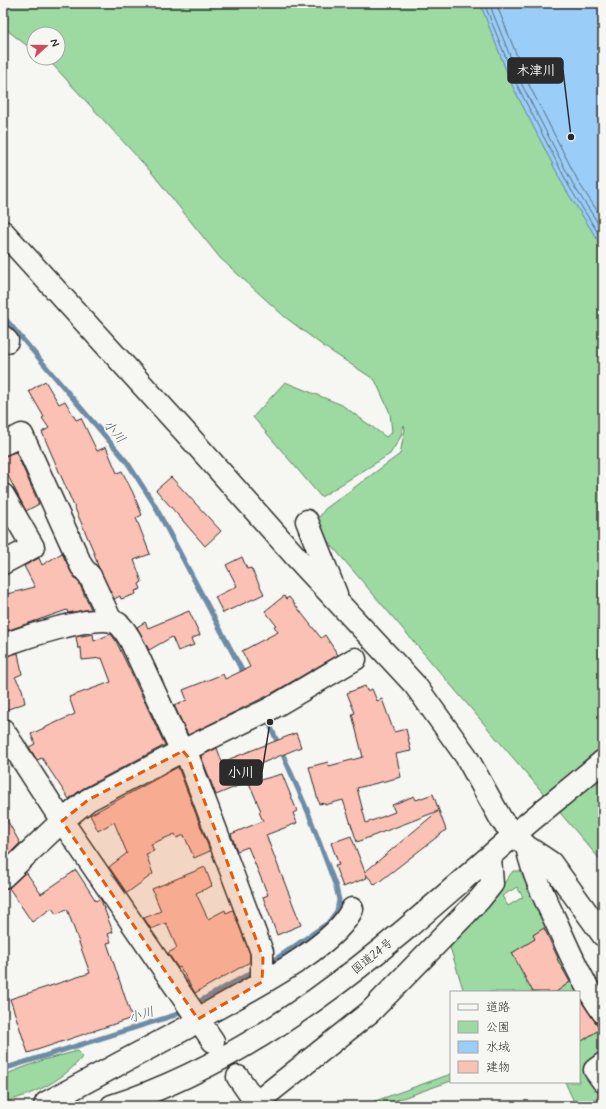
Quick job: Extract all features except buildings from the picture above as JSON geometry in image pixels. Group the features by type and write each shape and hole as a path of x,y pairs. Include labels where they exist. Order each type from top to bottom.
{"main road":[{"path":"3,232 421,692 466,756 502,821 521,841 551,863 603,935"},
{"path":"3,444 22,435 82,567 90,576 111,621"},
{"path":"3,495 33,547 3,563"},
{"path":"308,521 340,604"},
{"path":"3,645 70,626 98,621 111,621 120,626 130,639 179,745 188,757 230,864 262,972"},
{"path":"3,877 62,821 88,800 270,709 355,659"},
{"path":"3,730 62,821 213,1041"},
{"name":"国道24号","path":"112,1106 194,1073 250,1044 289,1019 341,981 490,858 521,841 532,821 603,761"},
{"path":"521,841 572,958 589,993 603,1012"},
{"path":"238,1077 257,1105 370,1012 475,904 492,884 490,858"},
{"path":"46,1106 46,1103 188,1027 193,1012 262,972 324,942 344,923 352,909"},
{"path":"603,1064 595,1070 603,1081"}],"highlighted area":[{"path":"183,751 188,757 263,958 262,982 198,1019 62,821 88,800"}],"green space":[{"path":"3,3 480,3 512,85 566,190 603,248 603,863 320,532 318,519 325,509 400,454 405,429 404,425 400,438 390,454 321,497 253,417 285,382 342,405 386,437 392,432 390,413 375,380 326,348 285,317 220,258 152,173 54,66 66,66 66,26 26,26 26,45 3,27"},
{"path":"513,871 525,871 579,991 557,991 572,981 558,961 526,982 530,988 536,984 540,991 464,991 449,944 490,902","holes":["517,887 523,897 508,906 502,896","548,926 552,933 549,935 558,950 557,952 559,957 525,978 522,974 530,969 512,953 522,947 524,950 537,942 533,935"]},
{"path":"580,993 583,1000 603,1027 603,1106 576,1106 565,1083 580,1083 580,1042 600,1029 586,1008 580,1011"},
{"path":"78,1051 83,1056 58,1079 29,1094 8,1101 5,1099 9,1073 43,1060"},
{"path":"450,1074 450,1081 380,1106 361,1106"}],"water":[{"path":"480,3 601,3 603,14 603,248 566,190 512,85"}],"waterway":[{"name":"小川","path":"3,316 127,462 154,504 245,676"},
{"name":"小川","path":"266,716 308,812 336,887 339,900 337,911 328,923 267,965"},
{"name":"小川","path":"193,1005 256,970"},
{"name":"小川","path":"3,1069 175,1015 185,1010"}],"place":[{"name":"木津川","path":"571,137"},
{"name":"小川","path":"270,722"}]}
